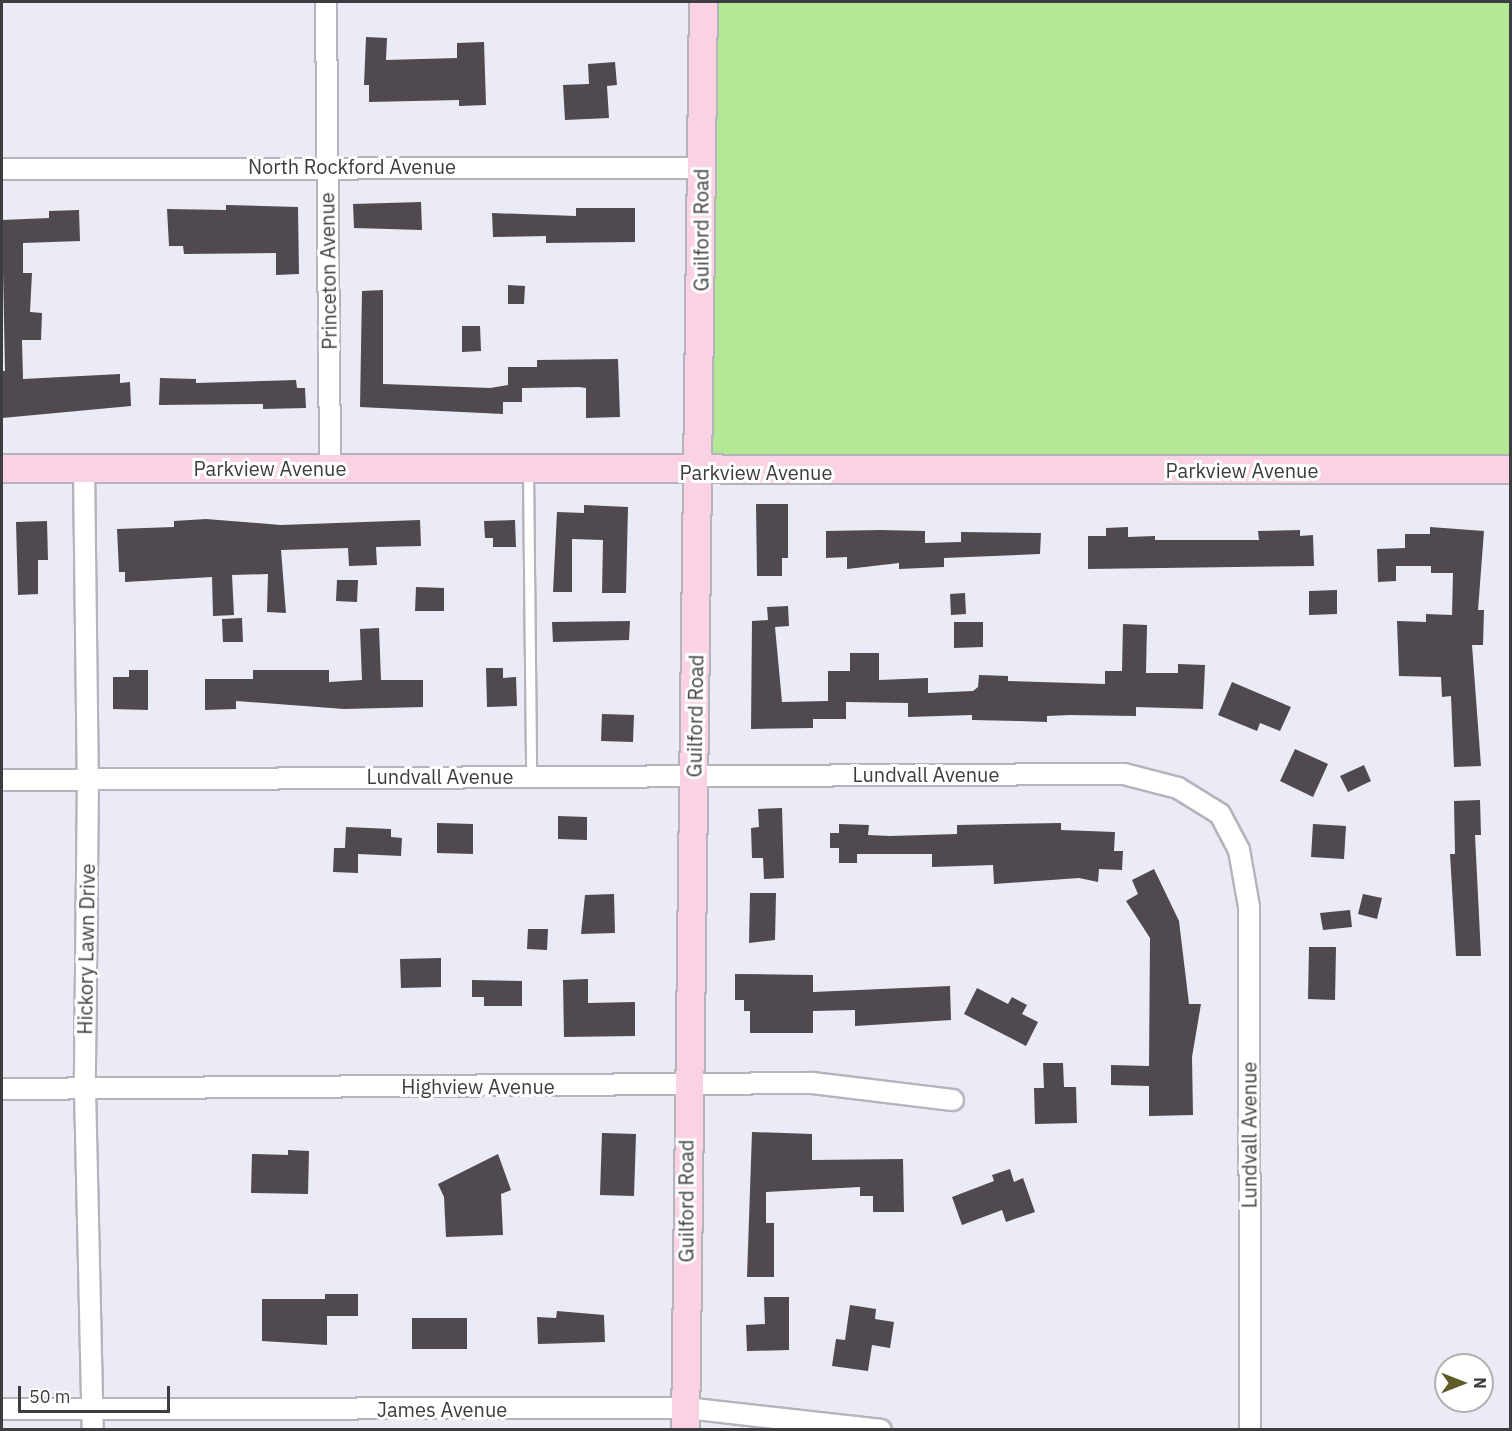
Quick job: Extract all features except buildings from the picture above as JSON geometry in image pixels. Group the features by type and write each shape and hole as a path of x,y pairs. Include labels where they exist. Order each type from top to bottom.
{"street":[{"name":"Princeton Avenue","path":"326,2 330,468"},
{"name":"Guilford Road","path":"686,1419 687,1084 694,774 704,2"},
{"name":"North Rockford Avenue","path":"2,169 327,165 702,168"},
{"name":"Parkview Avenue","path":"2,468 528,469 698,472 1510,469"},
{"name":"Hickory Lawn Drive","path":"84,468 88,779 85,1089 93,1430"},
{"name":"Lundvall Avenue","path":"2,780 694,774 1124,774 1178,788 1220,814 1239,850 1249,907 1250,1430"},
{"name":"Highview Avenue","path":"2,1089 812,1083 953,1100"},
{"name":"James Avenue","path":"2,1409 686,1419 881,1430"}],"lane":[{"path":"528,469 531,776"}],"green space":[{"path":"717,2 1510,2 1510,457 712,466"}]}
